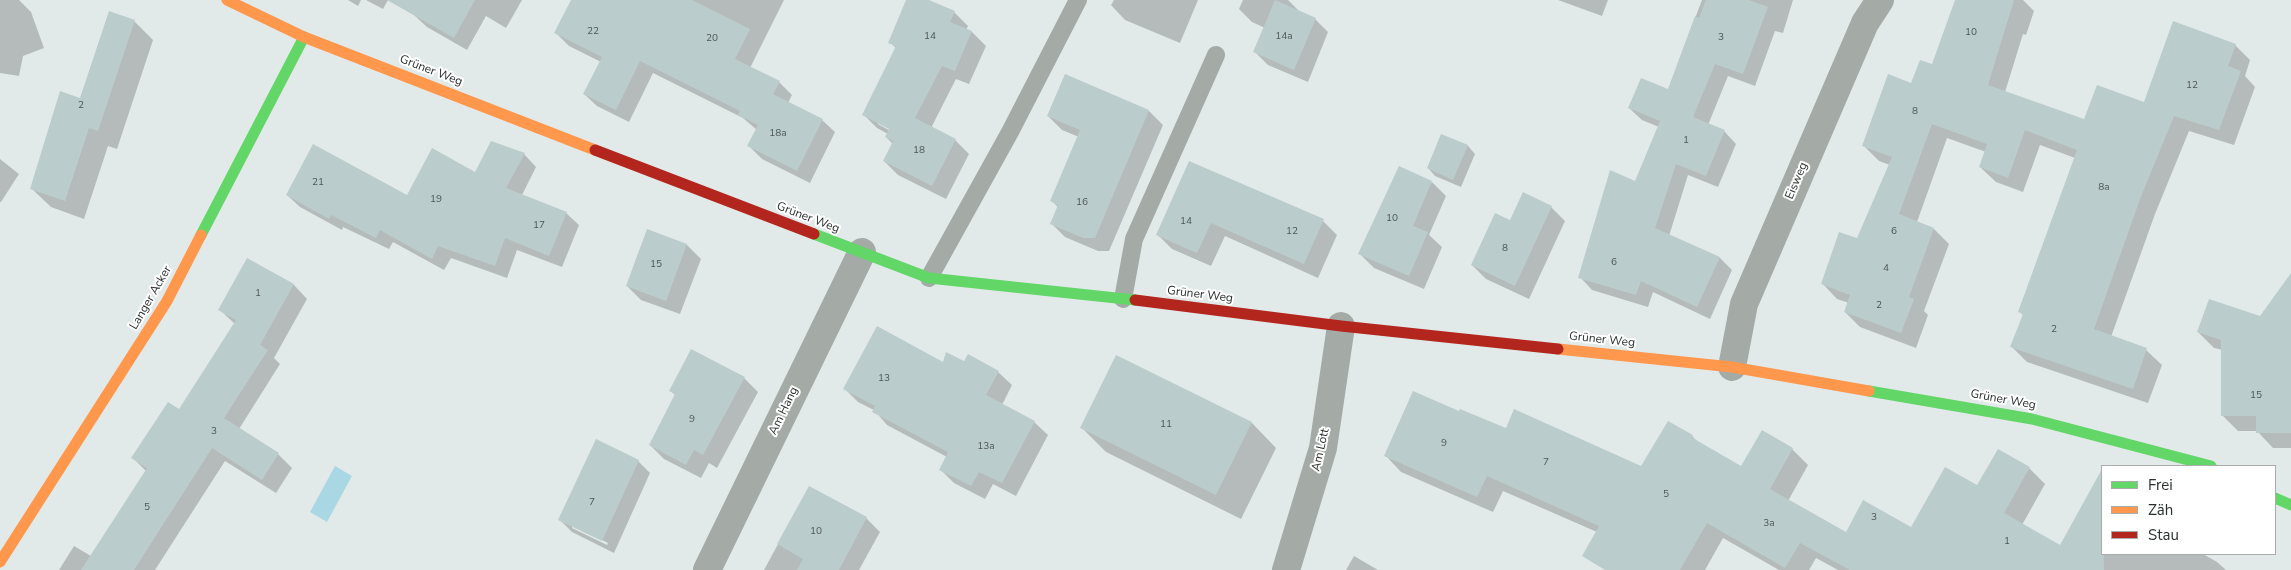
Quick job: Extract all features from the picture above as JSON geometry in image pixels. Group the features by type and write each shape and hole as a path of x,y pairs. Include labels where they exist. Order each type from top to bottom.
{"street":[{"name":"Grüner Weg","path":"227,0 304,37 930,278 1123,299 1341,326 1732,367 2032,419 2208,465"},
{"name":"Eisweg","path":"1732,367 1744,304 1866,23 1880,0"},
{"name":"Langer Acker","path":"0,562 167,302 304,37"},
{"name":"Am Hang","path":"707,570 862,252"},
{"name":"Am Lött","path":"1286,570 1323,448 1341,326"},
{"path":"2276,498 2291,506"}],"lane":[{"path":"930,278 1010,132 1078,0"},
{"path":"1123,299 1134,239 1216,55"}],"water":[{"path":"335,466 352,476 327,522 310,512"}],"building":[{"path":"387,0 475,0 454,38"},
{"path":"571,0 692,0 750,29 735,59 780,81 773,94 823,119 797,171 747,146 758,125 738,115 740,111 640,61 616,110 583,94 602,57 554,33"},
{"path":"906,0 929,0 955,11 950,22 972,31 955,71 942,66 915,118 956,139 932,186 883,161 893,141 885,137 889,129 862,115 896,46 888,43"},
{"path":"1275,0 1316,18 1294,70 1253,52"},
{"path":"1706,0 1749,0 1768,7 1743,74 1715,64 1693,117 1725,130 1706,176 1676,164 1655,228 1720,257 1697,307 1641,281 1636,295 1578,278 1610,170 1635,181 1660,121 1628,108 1641,78 1668,89 1695,16 1699,18"},
{"path":"1955,0 2014,0 1988,85 2084,119 2097,85 2144,102 2173,21 2236,44 2228,66 2241,71 2219,130 2174,116 2140,199 2094,329 2147,348 2133,389 2010,347 2023,314 2018,312 2077,150 2025,130 2008,178 1979,167 1987,144 1932,124 1899,214 1934,228 1909,297 1914,299 1901,333 1844,312 1850,295 1821,284 1839,232 1857,238 1892,157 1862,146 1888,74 1911,83 1920,60 1932,64"},
{"path":"109,11 135,20 98,131 89,128 65,201 30,189 60,91 80,98"},
{"path":"1065,74 1149,110 1095,238 1083,238 1050,224 1058,205 1050,201 1080,130 1047,116"},
{"path":"1441,134 1468,145 1453,180 1427,168"},
{"path":"491,141 525,153 506,188 567,212 549,256 505,238 495,266 438,246 432,259 380,230 376,238 331,215 329,219 286,195 313,144 407,195 432,148 475,172"},
{"path":"1189,161 1324,219 1304,264 1211,223 1197,253 1156,235"},
{"path":"1399,166 1432,181 1413,226 1428,232 1409,276 1358,254"},
{"path":"1523,192 1552,206 1515,286 1471,265 1495,213 1510,220"},
{"path":"647,229 687,244 666,301 626,286"},
{"path":"247,258 294,284 260,345 268,350 224,418 279,453 262,480 212,448 134,570 81,570 147,468 131,458 168,402 179,409 236,320 218,310"},
{"path":"2291,273 2291,433 2256,433 2256,416 2221,416 2221,340 2197,332 2209,299 2260,316"},
{"path":"877,326 943,362 946,352 964,361 968,354 999,371 986,395 1035,421 1002,483 979,472 971,486 939,470 948,452 872,412 875,406 843,389"},
{"path":"691,349 745,377 703,455 694,450 686,465 649,445 675,394 669,391"},
{"path":"1116,355 1252,422 1216,495 1080,428"},
{"path":"1413,391 1459,411 1460,409 1506,428 1514,409 1641,466 1668,421 1693,435 1691,437 1741,466 1762,430 1793,448 1770,489 1846,532 1863,500 1911,527 1945,467 1977,485 1998,449 2030,467 2004,513 2060,545 2101,471 2101,555 2104,555 2104,570 1850,570 1800,543 1785,568 1707,523 1680,570 1605,570 1582,556 1599,526 1487,476 1477,497 1384,456"},
{"path":"596,439 639,460 602,541 558,520"},
{"path":"809,486 867,517 839,570 797,570 803,559 777,544"}],"traffic: fast":[{"path":"201,235 304,37"},
{"path":"814,234 929,278 1135,300"},
{"path":"1869,391 2032,419 2207,465"},
{"path":"2276,498 2291,505"}],"traffic: slow":[{"path":"227,0 304,37 595,150"},
{"path":"0,562 167,301 201,235"},
{"path":"1558,349 1732,367 1869,391"}],"traffic: jam":[{"path":"595,150 814,234"},
{"path":"1135,300 1341,326 1558,349"}]}
